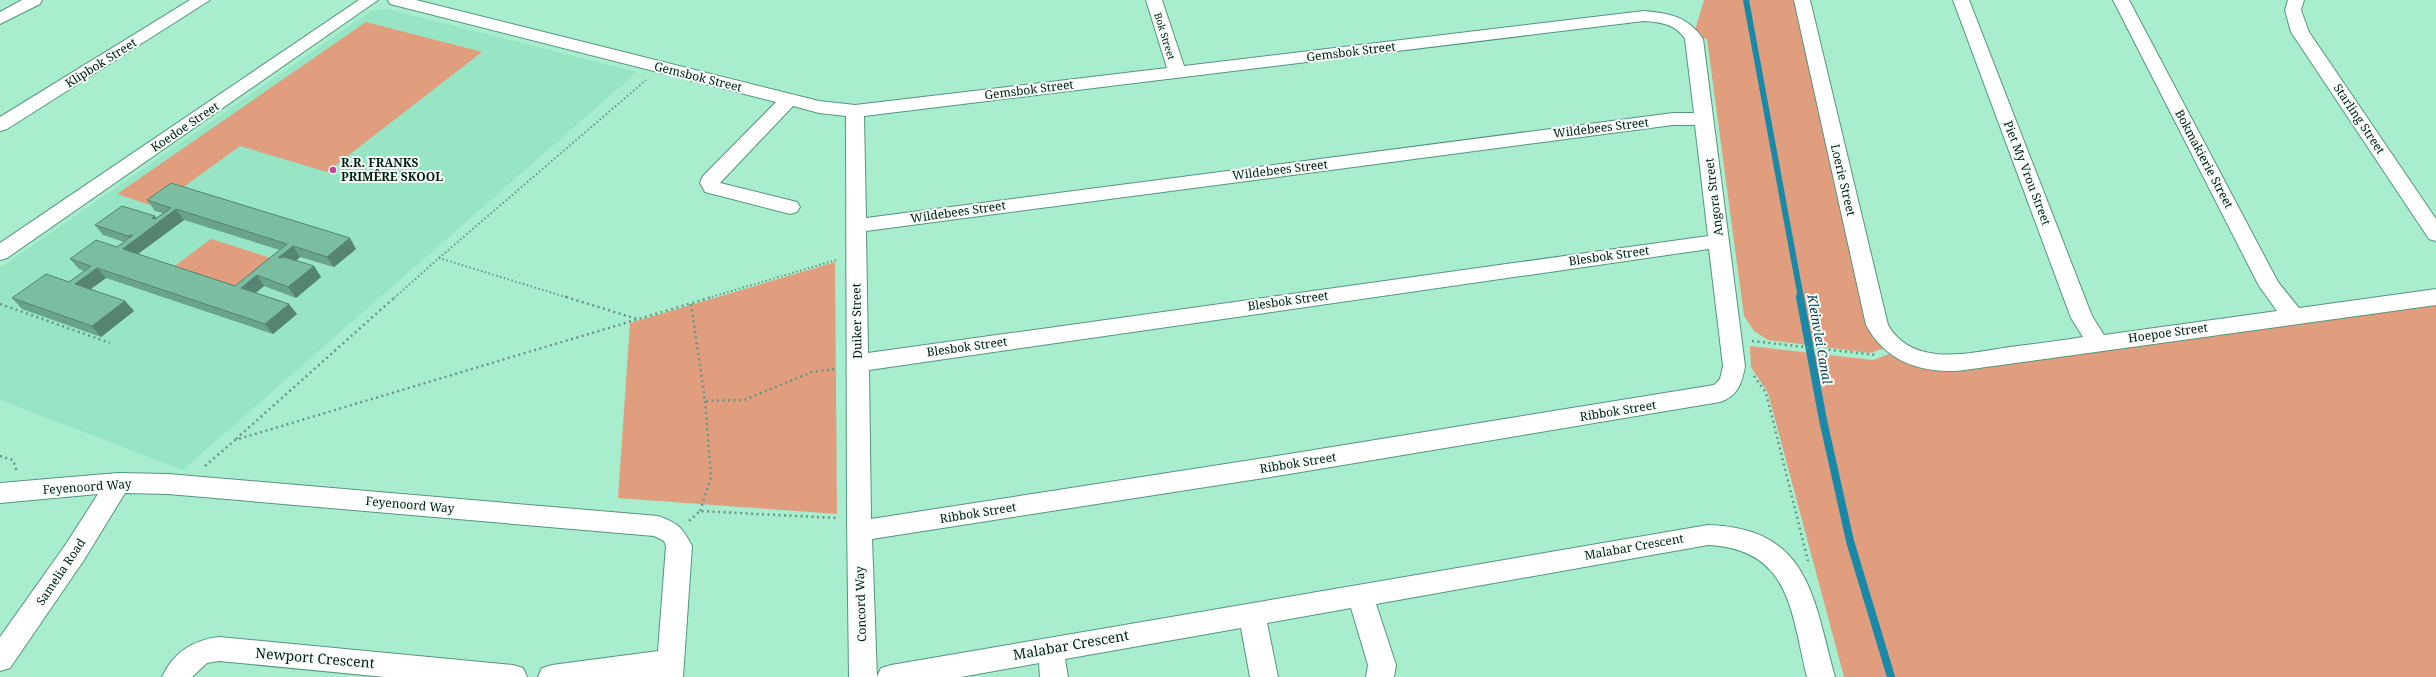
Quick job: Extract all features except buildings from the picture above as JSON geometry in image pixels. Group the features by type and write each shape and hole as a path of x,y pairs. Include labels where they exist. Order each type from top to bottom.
{"street":[{"path":"0,19 34,0"},
{"name":"Klipbok Street","path":"0,125 202,0"},
{"name":"Koedoe Street","path":"0,253 370,0"},
{"name":"Gemsbok Street","path":"396,0 788,100 819,107 855,111 1644,16 1672,20"},
{"name":"Bok Street","path":"1154,0 1177,72"},
{"name":"Loerie Street","path":"1802,0 1877,325 1888,341 1902,351"},
{"name":"Piet My Vrou Street","path":"1961,0 2082,318 2098,343"},
{"name":"Bokmakierie Street","path":"2120,0 2270,286 2293,316"},
{"name":"Starling Street","path":"2296,0 2293,10 2300,32 2436,234"},
{"name":"Angora Street","path":"1672,20 1687,29 1694,39 1734,366 1741,377"},
{"path":"788,100 713,176 710,183 712,187 720,190 790,207"},
{"name":"Duiker Street","path":"855,111 855,226 860,525"},
{"name":"Wildebees Street","path":"855,226 1673,119 1704,119"},
{"name":"Blesbok Street","path":"857,363 1719,241"},
{"name":"Hoepoe Street","path":"1902,351 1924,360 1947,363 2436,297"},
{"name":"Ribbok Street","path":"860,525 1712,396 1720,393 1741,377"},
{"name":"Feyenoord Way","path":"0,493 118,483 168,484 648,525 658,526 673,534"},
{"name":"Samelia Road","path":"0,659 75,552 118,483"},
{"name":"Concord Way","path":"860,525 863,677"},
{"path":"552,677 670,670 680,553 679,546 673,534"},
{"name":"Malabar Crescent","path":"891,677 1050,648 1708,535 1732,536 1756,544 1770,553 1791,575 1798,588 1821,677"},
{"path":"1360,595 1382,665 1380,677"},
{"path":"1252,614 1264,677"},
{"path":"1050,648 1054,677"},
{"name":"Newport Crescent","path":"176,677 193,656 204,650 219,649 513,677"}],"path":[{"path":"206,465 439,258 660,68"},
{"path":"439,258 637,320"},
{"path":"235,440 836,260"},
{"path":"0,304 110,343"},
{"path":"673,534 700,511 711,477 705,401 691,304"},
{"path":"1750,341 1851,354"},
{"path":"705,401 744,400 781,383 812,372 857,363"},
{"path":"1741,377 1766,394 1808,563"},
{"path":"700,511 860,525"}],"shaded area":[{"path":"1704,0 1795,0 1885,348 1870,353 1768,340 1754,331 1744,316 1707,39 1700,38 1695,30"},
{"name":"R.R. FRANKS PRIMÊRE SKOOL","path":"387,9 637,72 183,470 0,400 0,268 371,11"},
{"path":"366,22 482,52 327,172 240,146 156,207 117,194"},
{"path":"211,239 280,261 243,292 172,268"},
{"path":"835,262 837,514 618,498 630,323"},
{"path":"2436,304 2436,677 1844,677 1768,393 1751,367 1750,346 1873,360 1892,353 1914,364"}],"waterway":[{"name":"Kleinvlei Canal","path":"1746,0 1801,298"},
{"name":"Kleinvlei Canal","path":"1800,297 1823,420 1850,541 1891,677"}],"place":[{"name":"R.R. FRANKS PRIMÊRE SKOOL","path":"333,170"}]}
